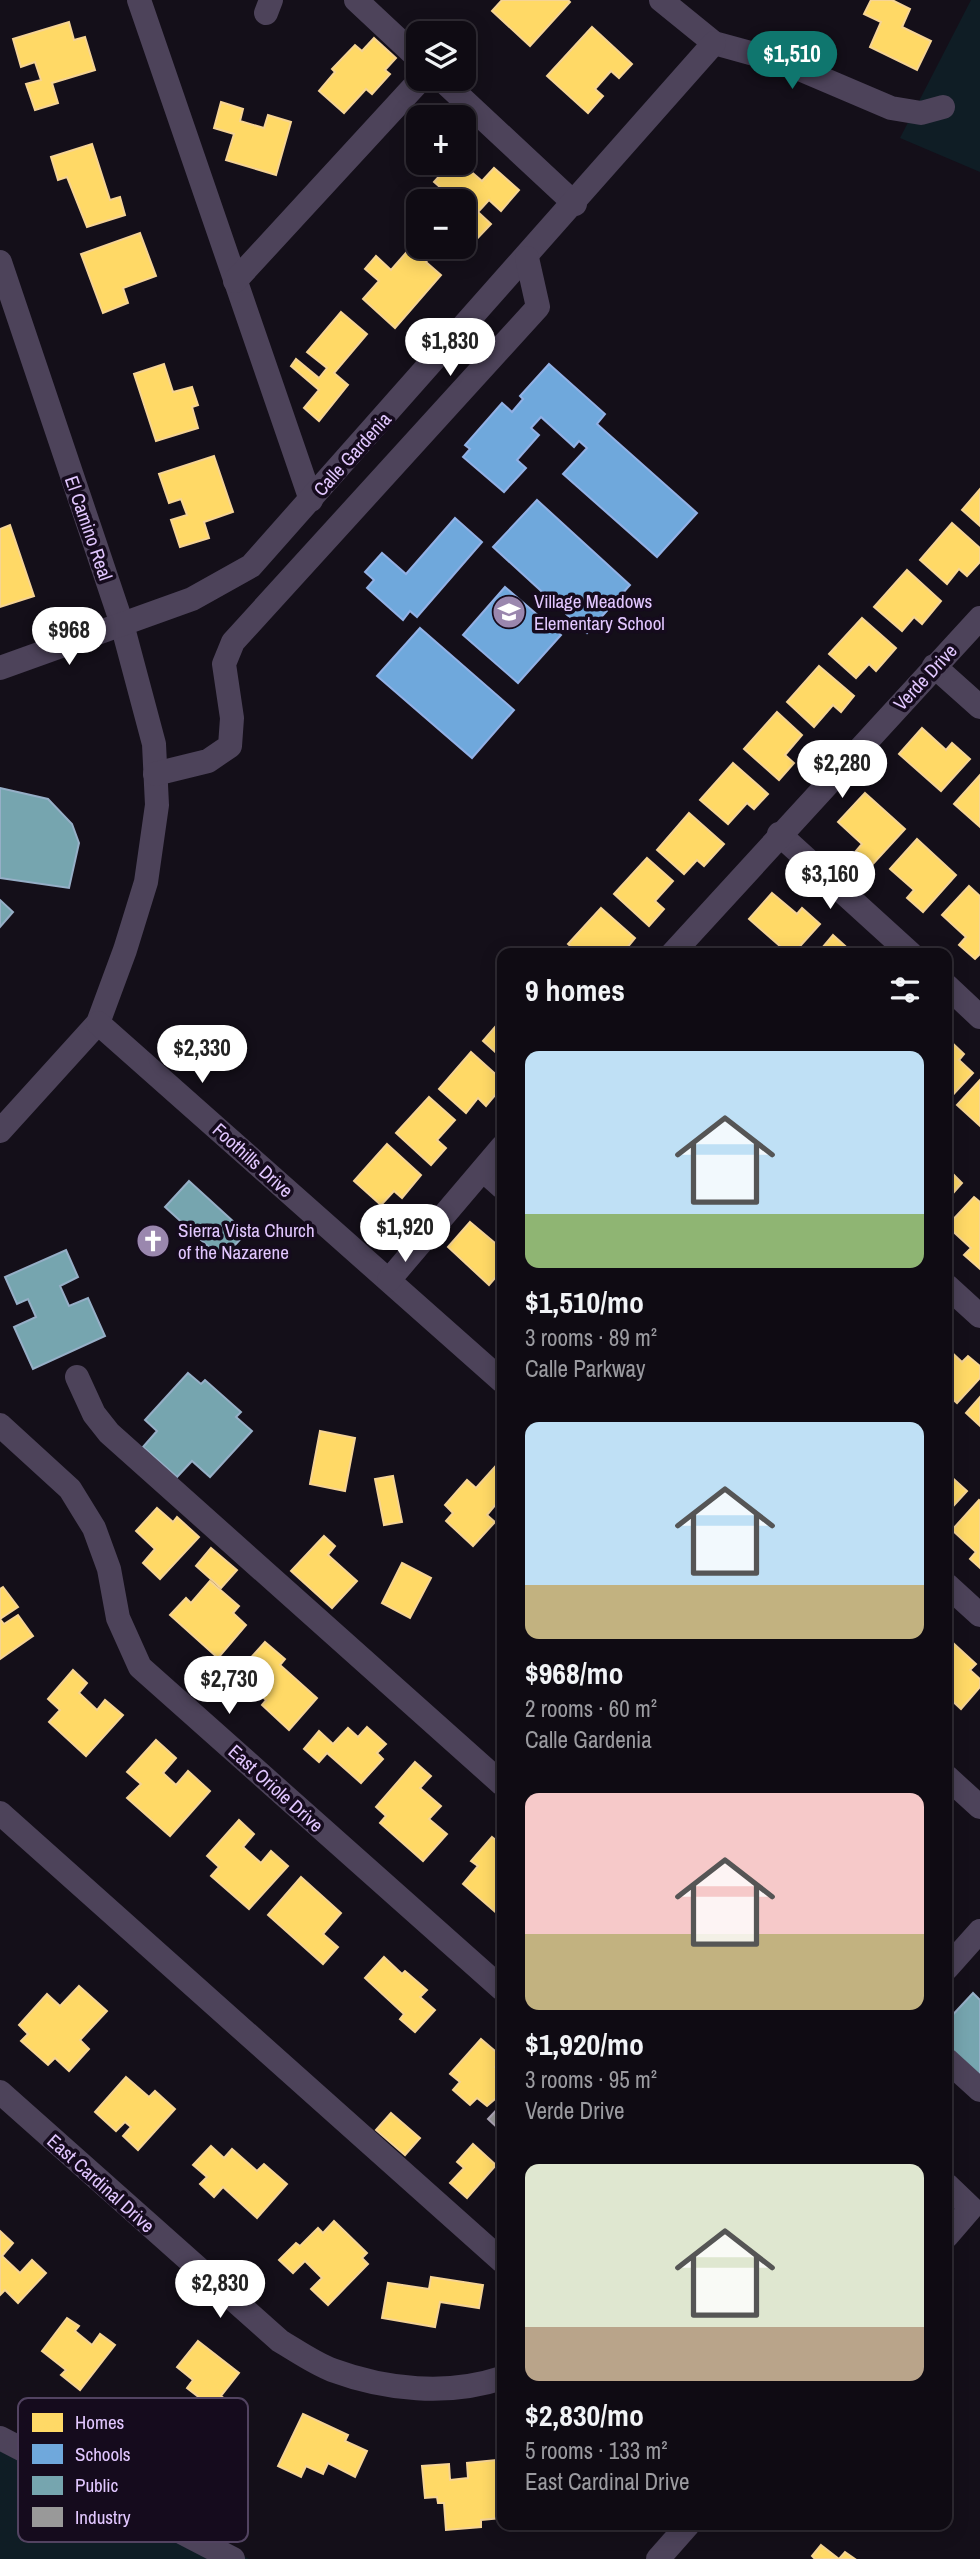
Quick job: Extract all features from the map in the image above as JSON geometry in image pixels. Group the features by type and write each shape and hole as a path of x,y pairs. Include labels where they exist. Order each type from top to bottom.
{"street":[{"path":"139,0 311,500"},
{"path":"356,0 406,47"},
{"path":"661,0 714,43 783,62 891,108 921,113 943,107"},
{"name":"Calle Gardenia","path":"0,668 192,599 251,566 575,204 714,43"},
{"path":"234,281 410,91"},
{"path":"454,91 575,204"},
{"path":"155,774 208,761 230,746 232,718 224,664 233,642 538,307 527,258"},
{"name":"El Camino Real","path":"0,262 122,624 154,744 156,805 146,882 125,950 97,1023 0,1131"},
{"name":"Verde Drive","path":"677,948 779,834 980,618"},
{"path":"934,666 980,707"},
{"path":"779,834 904,948"},
{"path":"952,991 980,1017"},
{"name":"Foothills Drive","path":"97,1023 497,1377"},
{"path":"389,1280 497,1153"},
{"path":"483,1170 497,1183"},
{"path":"952,1291 980,1316"},
{"path":"77,1377 94,1414 109,1433 497,1780"},
{"name":"East Oriole Drive","path":"0,1425 70,1489 94,1528 110,1569 118,1618 140,1667 497,1985"},
{"path":"952,1590 980,1615"},
{"path":"952,1782 980,1807"},
{"path":"0,1814 497,2257"},
{"path":"952,1962 980,1931"},
{"path":"952,2065 980,2090"},
{"name":"East Cardinal Drive","path":"0,2092 280,2341 331,2370 391,2386 436,2390 484,2384 497,2380"},
{"path":"952,2190 971,2208 952,2230"},
{"path":"0,2438 18,2447"},
{"path":"658,2559 684,2530"},
{"path":"200,2542 233,2559"}],"shaded area":[{"path":"971,0 980,0 980,172 900,138"},
{"path":"0,2429 18,2438 18,2542 216,2542 249,2559 0,2559"}],"building: Homes":[{"path":"502,0 570,2 530,46 492,11"},
{"path":"871,0 892,0 910,9 902,27 931,41 917,70 870,47 881,22 864,14"},
{"path":"69,22 74,40 85,37 95,70 52,83 58,103 35,110 26,84 41,80 35,62 21,67 13,39"},
{"path":"592,27 632,64 619,78 611,71 595,89 603,96 588,113 547,76"},
{"path":"374,38 396,58 385,70 390,74 372,94 366,89 344,113 319,91 335,72 332,69 355,45 362,51"},
{"path":"221,102 243,109 240,121 264,128 268,115 291,122 276,175 226,160 234,134 214,128"},
{"path":"92,144 110,200 120,197 125,215 87,227 67,177 58,180 51,157"},
{"path":"494,168 519,190 501,211 489,200 478,212 491,224 476,240 476,189 440,189 434,182 440,175 475,175 482,181"},
{"path":"140,233 156,276 123,288 128,303 103,313 81,254"},
{"path":"406,253 406,259 428,259 426,262 441,275 395,328 363,299 379,281 365,269 376,256 391,270"},
{"path":"341,312 367,334 334,373 348,385 319,421 304,408 319,390 291,366 296,359 319,378 327,368 307,352"},
{"path":"164,364 173,392 192,387 198,405 192,407 198,428 156,441 134,374"},
{"path":"214,456 233,512 204,522 209,538 180,547 171,520 187,515 181,499 169,503 159,474"},
{"path":"980,489 980,526 962,510"},
{"path":"952,523 980,548 980,562 967,576 959,569 947,584 920,560"},
{"path":"10,525 34,596 0,607 0,529"},
{"path":"907,570 941,601 922,624 914,617 902,631 874,607"},
{"path":"862,618 896,648 876,671 869,664 856,678 829,654"},
{"path":"819,666 854,696 841,712 833,705 814,727 787,702"},
{"path":"777,712 802,735 785,755 794,763 779,780 744,749"},
{"path":"922,728 946,750 952,743 970,759 941,791 899,754"},
{"path":"733,763 768,794 754,809 747,803 728,824 700,800"},
{"path":"980,775 980,827 954,804"},
{"path":"865,793 905,829 871,866 856,851 862,844 838,822"},
{"path":"689,813 724,844 704,866 697,860 684,874 657,850"},
{"path":"917,839 956,875 923,912 907,898 914,890 890,869"},
{"path":"647,858 673,881 655,901 664,909 649,926 614,894"},
{"path":"969,886 980,896 980,954 975,959 959,945 966,937 942,915"},
{"path":"772,893 797,914 802,908 820,924 798,948 782,948 749,919"},
{"path":"601,908 635,938 627,948 572,948 568,944"},
{"path":"833,935 847,948 822,948"},
{"path":"497,1025 497,1054 483,1041"},
{"path":"952,1043 964,1054 959,1060 973,1073 952,1096"},
{"path":"471,1052 497,1075 497,1093 486,1106 478,1098 466,1113 439,1089"},
{"path":"980,1080 980,1126 957,1105"},
{"path":"429,1097 455,1120 437,1140 446,1148 431,1165 396,1133"},
{"path":"387,1144 421,1175 402,1198 394,1191 381,1205 354,1181"},
{"path":"952,1173 962,1183 952,1194"},
{"path":"974,1197 980,1202 980,1269 964,1255 971,1248 952,1231 952,1221"},
{"path":"470,1222 495,1243 497,1242 497,1276 489,1285 448,1247"},
{"path":"952,1353 962,1362 968,1356 980,1366 980,1378 957,1403 952,1398"},
{"path":"980,1397 980,1426 966,1413"},
{"path":"320,1431 355,1438 345,1491 310,1484"},
{"path":"497,1464 497,1503 487,1515 495,1522 473,1546 446,1521 453,1513 445,1505 467,1480 476,1488"},
{"path":"393,1476 402,1522 384,1525 375,1479"},
{"path":"952,1478 967,1491 952,1508"},
{"path":"979,1500 980,1568 970,1559 976,1552 952,1530"},
{"path":"157,1508 173,1522 177,1517 199,1537 160,1579 143,1563 155,1549 136,1531"},
{"path":"324,1536 335,1546 328,1555 357,1581 332,1608 291,1571"},
{"path":"211,1548 237,1570 221,1588 196,1566"},
{"path":"402,1563 431,1578 410,1618 382,1603"},
{"path":"210,1581 239,1606 233,1613 246,1625 218,1658 170,1615 186,1598 191,1603"},
{"path":"3,1587 18,1607 0,1619 0,1589"},
{"path":"18,1615 33,1636 0,1659 0,1619 4,1624"},
{"path":"265,1642 285,1659 280,1665 317,1698 289,1730 262,1705 266,1700 252,1687 243,1697 228,1683"},
{"path":"952,1642 976,1664 970,1670 980,1679 980,1687 961,1709 952,1701"},
{"path":"73,1670 87,1683 79,1693 97,1710 105,1700 123,1715 86,1756 49,1722 60,1710 48,1699"},
{"path":"367,1727 386,1744 377,1753 383,1759 361,1783 327,1753 319,1762 304,1749 319,1731 333,1744 348,1728 358,1737"},
{"path":"156,1740 176,1758 163,1773 176,1785 188,1771 210,1791 170,1836 127,1798 141,1784 127,1772"},
{"path":"415,1762 431,1776 420,1788 441,1806 429,1819 447,1834 423,1861 380,1823 386,1816 376,1807"},
{"path":"239,1820 254,1834 243,1847 261,1863 271,1851 288,1866 249,1909 211,1876 219,1867 207,1856"},
{"path":"492,1837 497,1841 497,1913 463,1884 478,1866 471,1861"},
{"path":"301,1877 341,1913 323,1934 338,1947 323,1964 268,1915"},
{"path":"384,1957 402,1974 405,1971 427,1990 420,1997 435,2010 415,2032 400,2019 404,2014 365,1978"},
{"path":"79,1986 107,2011 80,2040 89,2049 69,2071 55,2058 48,2065 21,2041 28,2034 19,2025 47,1994 60,2006"},
{"path":"481,2039 497,2053 497,2097 487,2106 477,2098 470,2105 453,2090 460,2082 450,2074"},
{"path":"126,2077 149,2097 155,2091 175,2109 138,2150 123,2136 131,2127 125,2122 116,2131 95,2112"},
{"path":"391,2113 420,2138 405,2155 376,2130"},
{"path":"473,2144 496,2165 467,2198 450,2183 464,2168 457,2162"},
{"path":"211,2146 224,2158 232,2149 257,2171 264,2164 287,2184 257,2218 223,2187 214,2197 200,2184 207,2177 193,2165"},
{"path":"334,2221 367,2253 362,2258 368,2264 328,2305 311,2289 322,2278 305,2261 293,2273 279,2260 296,2243 300,2246 318,2228 323,2233"},
{"path":"0,2231 13,2243 2,2256 20,2273 32,2260 46,2273 18,2303 5,2290 0,2295"},
{"path":"431,2277 483,2285 479,2308 440,2302 435,2327 382,2318 388,2283 429,2289"},
{"path":"67,2318 79,2326 75,2331 92,2345 100,2334 115,2345 80,2390 61,2375 66,2370 42,2351"},
{"path":"198,2341 239,2373 221,2396 224,2398 200,2398 187,2388 193,2380 177,2367"},
{"path":"303,2414 348,2435 345,2441 367,2451 355,2477 328,2463 323,2474 306,2466 301,2477 278,2466"},
{"path":"496,2460 497,2518 481,2520 481,2527 446,2530 444,2503 438,2503 437,2497 425,2498 422,2466 449,2464 450,2480 468,2478 467,2463"},
{"path":"821,2545 839,2559 815,2559 812,2556"},
{"path":"845,2552 855,2559 839,2559"}],"building: Schools":[{"path":"549,364 605,414 597,424 697,513 657,557 563,474 587,448 579,441 574,447 541,417 531,428 539,435 517,460 526,468 504,492 463,457 470,449 465,445 502,403 512,412 523,399 520,396"},
{"path":"537,500 630,585 587,633 493,547"},
{"path":"455,518 482,542 417,617 410,611 403,620 367,588 374,580 365,572 382,553 406,574"},
{"path":"505,587 561,635 518,683 463,635"},
{"path":"420,628 514,710 472,758 377,676"}],"building: Public":[{"path":"0,788 48,799 72,824 79,843 69,888 0,878"},
{"path":"0,900 13,912 0,927"},
{"path":"189,1181 246,1233 222,1259 165,1207"},
{"path":"66,1250 78,1277 60,1286 69,1306 88,1298 105,1336 33,1369 14,1327 36,1317 28,1299 17,1304 5,1277"},
{"path":"188,1373 201,1384 205,1380 241,1412 236,1417 252,1431 210,1477 192,1461 177,1477 143,1447 157,1431 145,1420"},
{"path":"973,1993 980,2000 980,2077 952,2052 952,2016"}],"building: Industry":[{"path":"497,2109 497,2127 488,2119"}],"place":[{"name":"Village Meadows Elementary School","path":"509,612"},
{"name":"Sierra Vista Church of the Nazarene","path":"153,1241"}]}
